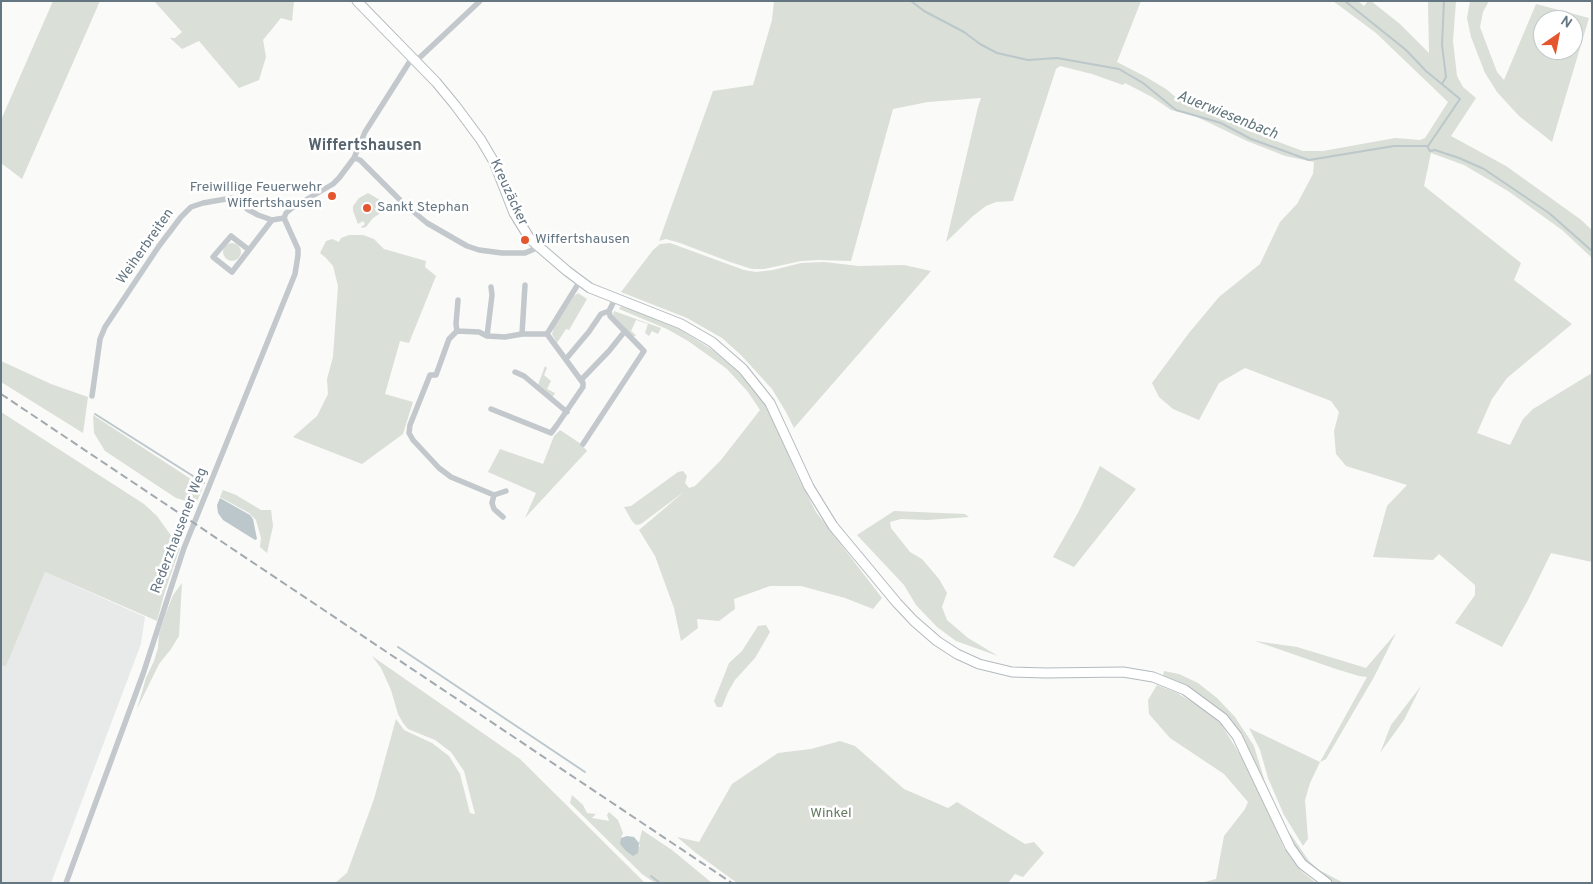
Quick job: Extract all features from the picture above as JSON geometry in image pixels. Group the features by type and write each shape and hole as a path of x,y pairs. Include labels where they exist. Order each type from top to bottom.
{"street":[{"name":"Kreuzäcker","path":"357,1 455,105 481,140 494,162 514,213 530,238 539,247 590,288 681,324 712,342 743,369 774,410 809,487 833,526 897,603 930,634 964,657 979,664 1012,672 1046,674 1123,672 1153,677 1185,690 1223,718 1237,736 1290,847 1302,864 1327,883"},
{"path":"249,250 231,236 213,257 232,272 249,250 272,220 284,218 286,213 292,208 333,184 354,158 365,132 414,60 480,1"},
{"path":"354,158 360,160 427,224 466,246 502,253 526,254 539,247"},
{"name":"Weiherbreiten","path":"92,396 100,339 105,327 159,246 191,207 232,198 241,202 247,209 272,220"},
{"name":"Rederzhausener Weg","path":"66,883 143,674 184,548 295,274 298,249 284,218"},
{"path":"547,334 580,281"},
{"path":"522,334 525,285"},
{"path":"487,336 492,295 491,287"},
{"path":"566,359 602,314 609,311 615,299"},
{"path":"457,331 458,300"},
{"path":"583,444 644,351 610,316 609,311"},
{"path":"506,491 494,496 452,477 439,468 413,440 409,433 410,425 430,375 436,375 449,339 457,331 478,332 487,336 505,338 522,334 547,334"},
{"path":"582,380 609,351 624,331"},
{"path":"491,409 551,432 566,412 583,387 582,380 547,334"},
{"path":"516,372 524,376 566,412"},
{"path":"494,496 492,503 494,509 503,518"}],"shaded area":[{"path":"220,498 250,515 253,519 257,539 255,540 223,520 218,513 217,505"},
{"path":"45,572 145,617 141,644 51,883 1,883 1,665 6,665"},
{"path":"627,836 634,837 639,843 638,853 633,856 620,844 621,838"}],"green space":[{"path":"53,1 100,1 22,179 1,163 1,120"},
{"path":"154,1 294,1 292,21 281,18 263,40 266,57 259,80 239,88 199,41 182,49 170,38 175,38 182,32"},
{"path":"774,1 1141,1 1117,62 1166,89 1178,99 1210,111 1249,131 1303,151 1323,151 1395,138 1420,140 1425,138 1448,102 1376,33 1333,1 1358,1 1364,6 1368,1 1371,1 1400,24 1429,53 1428,1 1456,1 1453,41 1457,76 1463,87 1476,98 1451,136 1506,166 1580,219 1592,230 1592,258 1562,230 1508,191 1464,165 1431,153 1424,186 1521,263 1514,280 1572,324 1507,378 1492,399 1477,433 1510,445 1523,419 1533,409 1592,373 1592,562 1551,553 1502,647 1455,623 1475,595 1475,585 1439,554 1433,560 1373,557 1387,506 1407,485 1346,466 1336,454 1334,431 1339,412 1331,401 1245,368 1219,383 1199,420 1173,409 1159,397 1152,383 1189,333 1219,297 1260,264 1280,222 1297,204 1313,174 1314,162 1285,156 1247,141 1195,116 1171,110 1152,97 1125,83 1123,85 1092,74 1060,66 1056,69 1013,201 996,202 986,206 946,242 981,98 928,102 893,109 851,261 801,261 764,269 752,269 680,243 666,239 659,241 713,91 753,85 772,20"},
{"path":"1470,1 1489,1 1483,12 1480,27 1497,72 1504,80 1533,11 1533,60 1576,60 1552,142 1519,116 1497,92 1485,73 1471,37 1467,18"},
{"path":"1536,4 1559,10 1533,10"},
{"path":"1583,16 1589,18 1583,38"},
{"path":"368,193 385,203 387,207 373,218 366,227 362,228 365,224 363,221 358,224 353,206 359,198"},
{"path":"349,235 363,235 374,239 384,249 426,261 425,267 436,276 409,343 400,341 385,394 413,402 403,434 362,464 293,437 317,416 328,394 327,379 333,357 338,286 333,266 320,253 326,241 332,239 339,242 341,238"},
{"path":"228,243 236,243 241,248 239,259 228,261 223,256 223,248"},
{"path":"670,243 744,270 756,272 801,263 824,262 859,266 904,265 931,271 794,428 772,389 741,355 722,338 687,318 621,292 653,250 660,244"},
{"path":"578,293 587,299 569,330 566,329 557,343 552,334 554,327 574,296"},
{"path":"621,306 679,329 711,349 735,369 759,394 778,426 796,473 816,512 882,598 873,609 845,598 801,586 770,586 734,599 735,609 719,621 697,619 698,628 681,641 674,608 655,556 639,530 685,491 641,524 636,525 632,521 624,507 631,506 678,472 683,471 687,476 685,483 689,488 695,486 721,460 760,410 748,392 727,369 688,341 667,329 619,309"},
{"path":"614,311 661,328 658,334 652,331 649,336 645,333 648,324 636,320 631,331 636,335 633,337 613,315"},
{"path":"1,361 51,384 88,397 83,433 1,382"},
{"path":"545,366 547,368 544,375 551,381 547,389 555,393 552,398 538,385"},
{"path":"1,412 144,504 157,516 180,548 157,621 45,572 6,666 1,665"},
{"path":"93,415 203,487 196,504 176,498 105,451 94,433"},
{"path":"560,430 581,444 587,451 525,518 536,493 488,472 500,449 543,464 554,436"},
{"path":"1100,466 1136,489 1074,567 1053,557 1079,511"},
{"path":"223,490 236,495 261,510 271,510 273,526 267,553 260,547 261,538 256,520 249,513 220,497"},
{"path":"894,511 965,514 969,517 927,520 901,519 890,522 891,528 910,552 922,559 939,579 947,593 942,607 947,620 968,638 998,656 956,641 937,627 916,605 904,585 857,535"},
{"path":"182,583 179,636 159,664 137,709 146,678 158,648 159,634 166,613 173,595"},
{"path":"766,625 770,632 755,658 735,680 722,707 717,707 714,701 729,663 742,651 758,626"},
{"path":"1396,633 1374,677 1326,759 1320,762 1367,677 1336,669 1255,641 1297,647 1366,668"},
{"path":"372,656 520,759 645,883 335,883 347,873 374,799 396,719 404,730 432,743 449,756 460,774 470,813 475,814 464,771 451,752 435,740 408,729 403,723 381,668"},
{"path":"1164,671 1179,674 1198,683 1217,698 1235,717 1254,746 1265,782 1284,823 1256,764 1238,732 1216,707 1176,681 1163,676"},
{"path":"1157,685 1177,693 1194,703 1221,724 1249,769 1284,848 1300,870 1316,883 1201,883 1216,879 1224,836 1245,809 1248,802 1224,774 1170,738 1149,714 1148,700"},
{"path":"1421,686 1404,720 1380,753 1391,725"},
{"path":"1249,728 1320,762 1310,783 1305,800 1308,839 1303,846 1284,815 1268,778 1260,750"},
{"name":"Winkel","path":"840,741 855,746 904,789 948,808 957,802 1025,844 1034,842 1044,853 1023,877 1015,874 1008,883 737,883 677,837 699,842 732,784 778,753 811,749"},
{"path":"572,795 583,805 587,813 596,814 592,818 609,821 607,815 609,812 618,820 623,833 621,838 640,847 642,830 672,850 712,883 655,883 642,874 570,803"},
{"path":"1286,828 1309,861 1319,870 1344,883 1335,883 1329,880 1307,863 1295,847"}],"waterway":[{"name":"Auerwiesenbach","path":"911,1 924,11 964,32 980,44 997,53 1028,60 1057,58 1119,69 1143,83 1176,110 1221,123 1251,139 1309,160 1394,146 1427,146 1430,151 1435,150 1484,169 1549,213 1592,251"},
{"name":"Auerwiesenbach","path":"1345,1 1406,50 1426,71 1460,99 1428,146"},
{"path":"1442,84 1446,77 1442,45 1444,1"},
{"path":"95,414 204,483"},
{"path":"398,647 585,772"},
{"path":"651,876 660,883"}],"railway":[{"path":"1,394 732,883"}],"place":[{"name":"Freiwillige Feuerwehr Wiffertshausen","path":"332,196"},
{"name":"Sankt Stephan","path":"367,208"},
{"name":"Wiffertshausen","path":"525,240"}],"district":[{"name":"Wiffertshausen","path":"365,147"}]}
